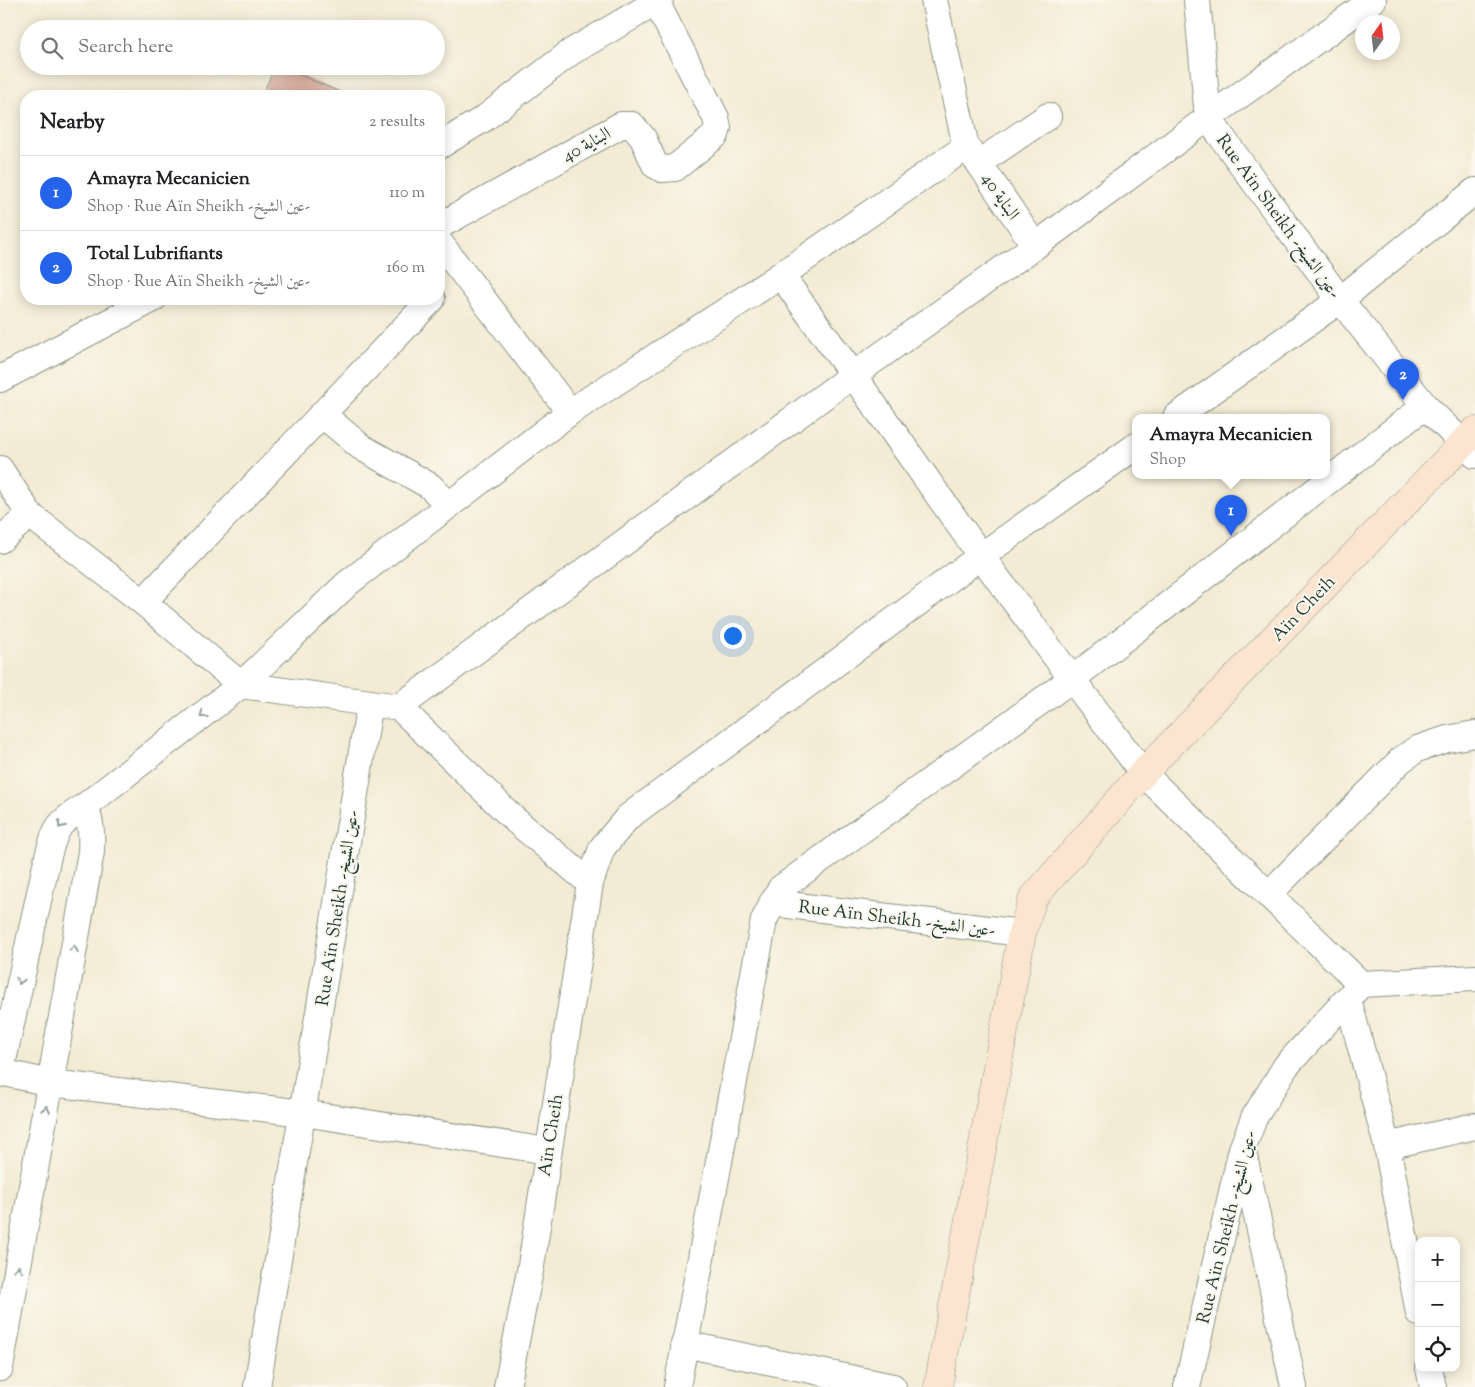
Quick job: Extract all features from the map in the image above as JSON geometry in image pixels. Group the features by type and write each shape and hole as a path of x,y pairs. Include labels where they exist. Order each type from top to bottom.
{"street":[{"name":"البناية 40","path":"934,0 973,155 1035,246"},
{"name":"Rue Aïn Sheikh -عين الشيخ-","path":"1197,0 1208,118 1340,300 1426,406 1471,443"},
{"path":"399,707 853,375 1035,246 1208,118 1373,0"},
{"name":"البناية 40","path":"445,142 485,118 571,52 658,1 716,118 718,128 716,135 675,168 662,169 655,165 643,138 632,126 621,125 445,223"},
{"path":"548,1152 303,1113 51,1083 0,1073 53,838 58,827 64,820 86,806 241,685 348,583 570,412 781,275 973,155 1048,116"},
{"path":"1180,414 1340,300 1475,191"},
{"path":"445,250 570,412"},
{"path":"445,285 459,270"},
{"path":"781,275 981,556 1143,773 1268,895 1354,992 1387,1146 1415,1292"},
{"path":"0,379 142,305"},
{"path":"143,602 426,305"},
{"path":"677,1387 764,920 781,888 1072,679 1426,406"},
{"path":"323,415 361,447 430,486 449,505"},
{"name":"Aïn Cheih","path":"938,1387 1022,933 1033,898 1143,773 1471,443"},
{"name":"Aïn Cheih","path":"507,1387 531,1266 590,883 602,848 628,817 981,556 1132,449"},
{"path":"0,469 30,515 143,602 241,685 399,707 515,820 590,883"},
{"path":"0,540 30,515"},
{"name":"Rue Aïn Sheikh -عين الشيخ-","path":"257,1387 370,703"},
{"path":"1268,895 1401,760 1417,749 1448,739 1475,734"},
{"path":"0,1368 91,852 91,823 86,806"},
{"name":"Rue Aïn Sheikh -عين الشيخ-","path":"772,903 1022,933"},
{"path":"1354,992 1475,978"},
{"name":"Rue Aïn Sheikh -عين الشيخ-","path":"1188,1387 1242,1149 1254,1118 1286,1066 1354,992"},
{"path":"1387,1146 1475,1126"},
{"path":"1242,1149 1294,1387"},
{"path":"684,1344 893,1387"},
{"path":"1430,1372 1433,1387"}],"building":[{"path":"271,75 300,75 335,90 265,90"}],"place":[{"name":"Total Lubrifiants","path":"1403,400"},
{"name":"Amayra Mecanicien","path":"1231,536"}]}
